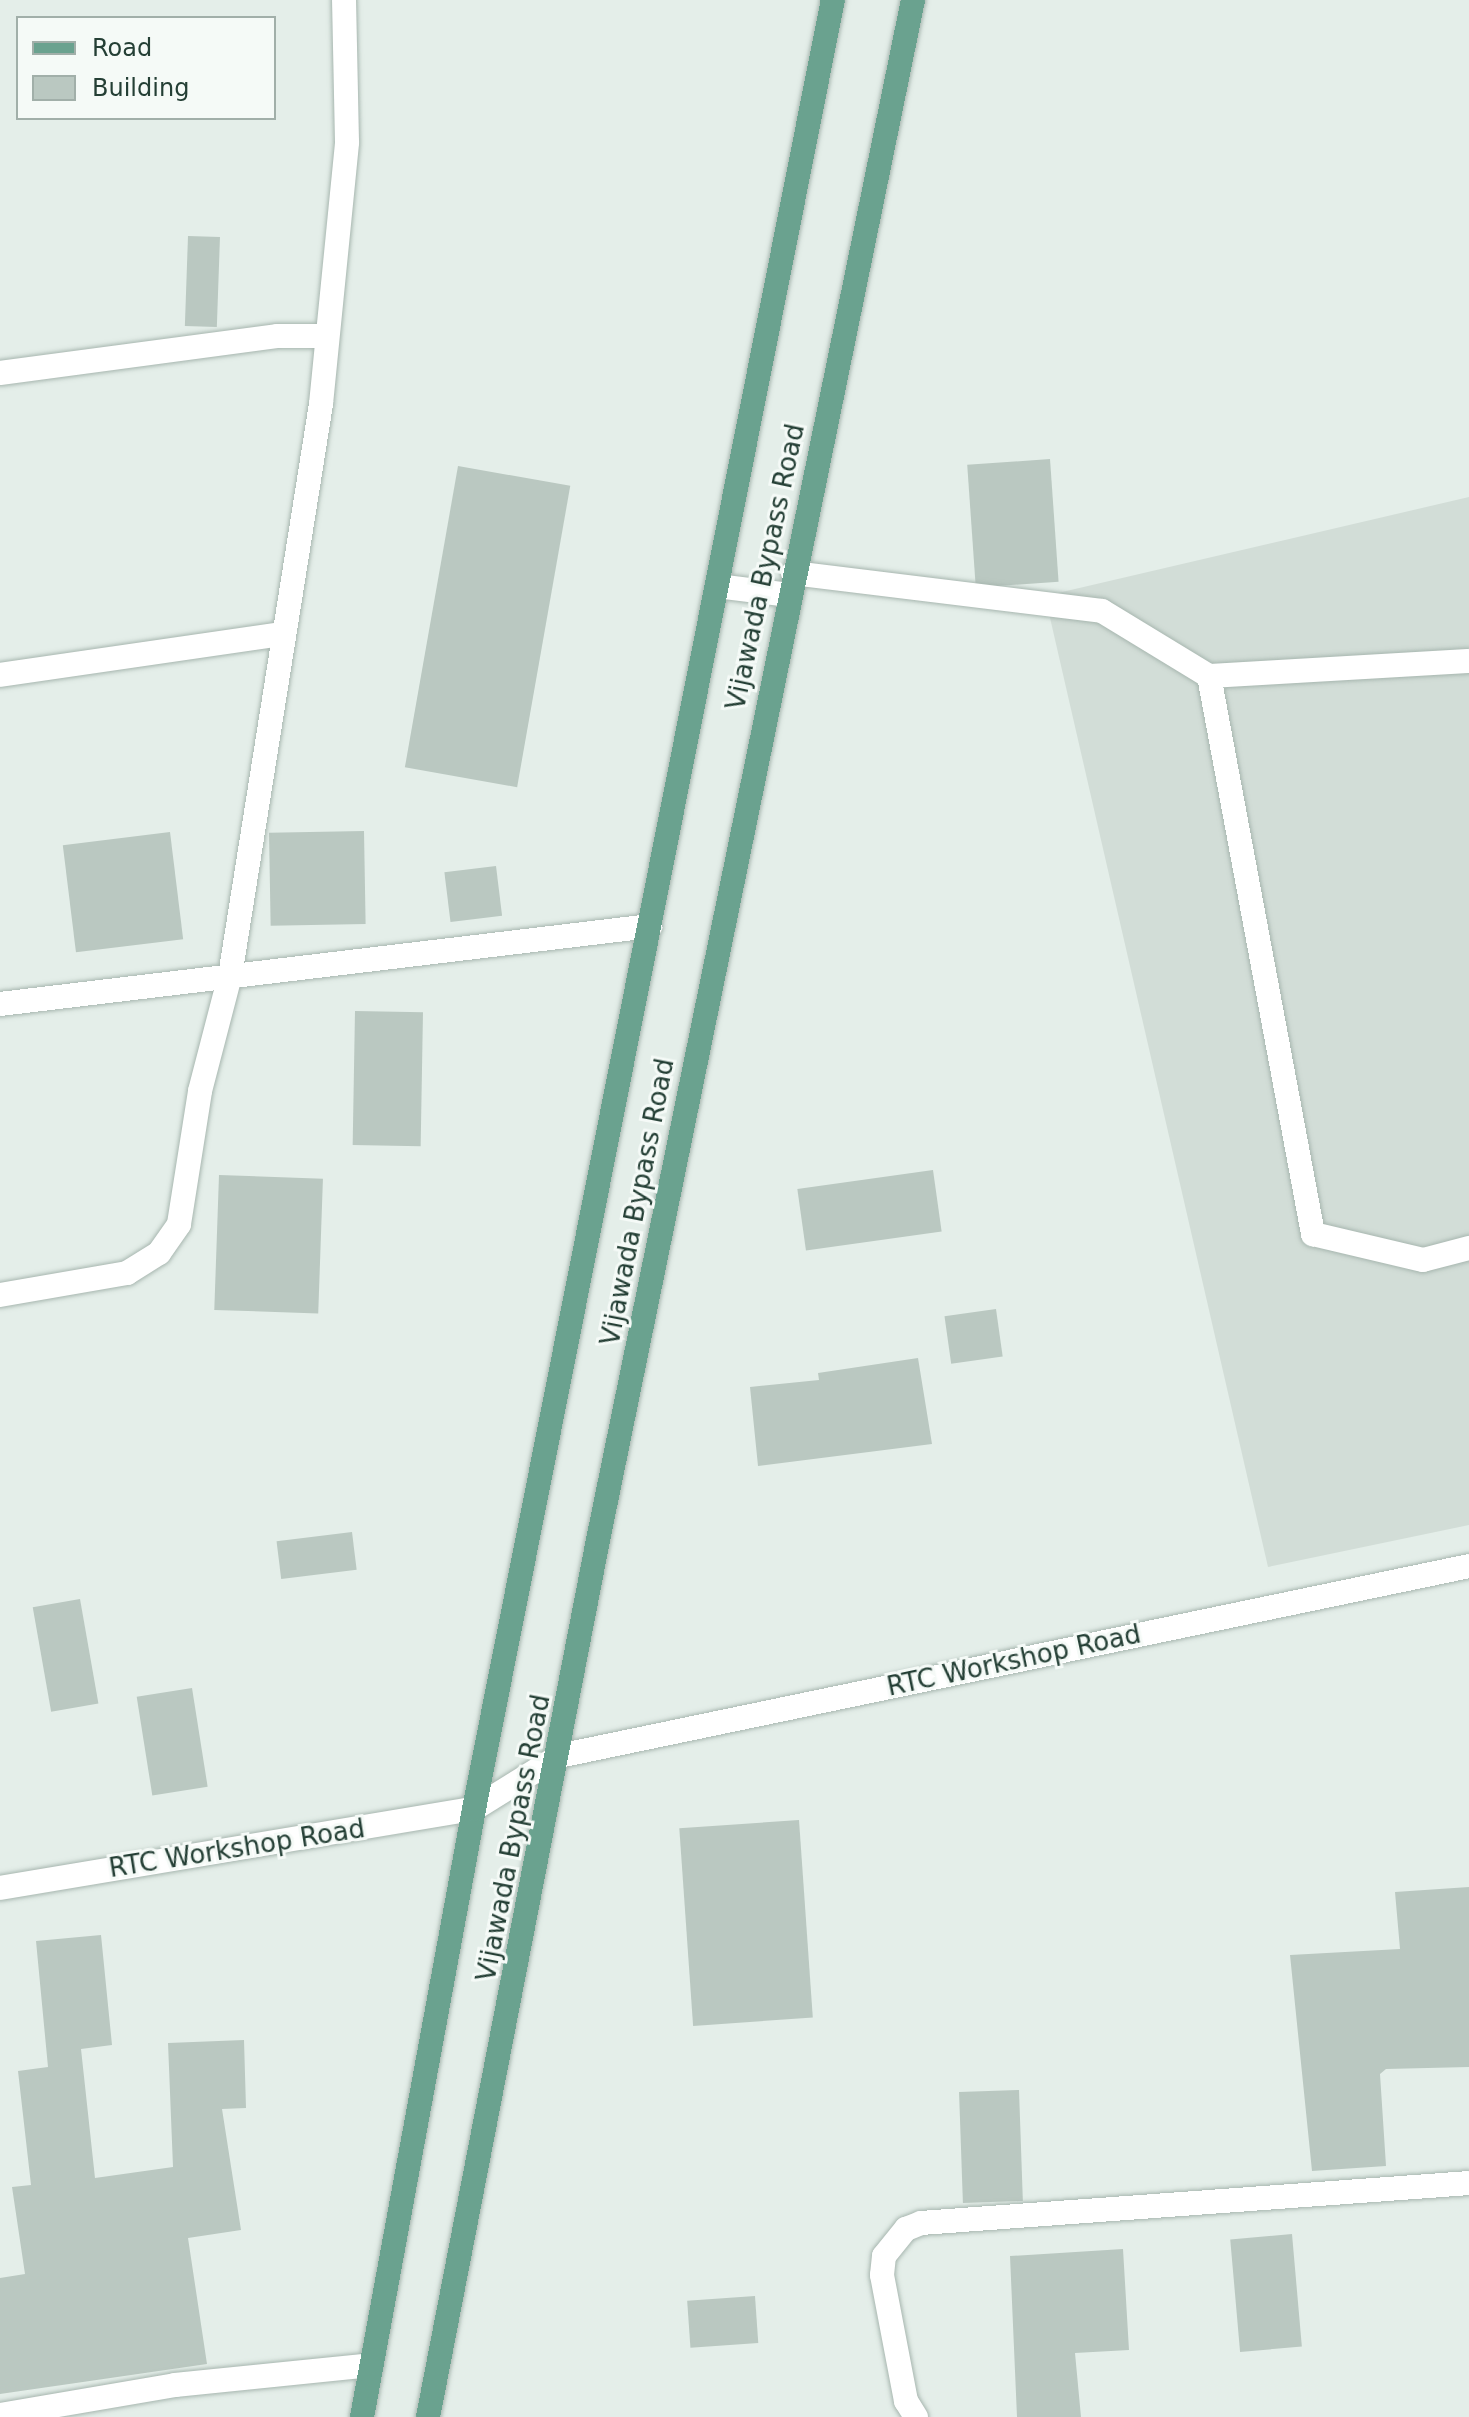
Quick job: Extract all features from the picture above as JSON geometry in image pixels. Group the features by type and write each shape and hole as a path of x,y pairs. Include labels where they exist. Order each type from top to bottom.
{"main road":[{"name":"Vijawada Bypass Road","path":"362,2417 474,1809 833,0"},
{"name":"Vijawada Bypass Road","path":"428,2417 791,584 913,0"}],"street":[{"path":"0,1295 127,1273 159,1253 179,1224 200,1091 230,976 327,336 347,142 344,0"},
{"path":"0,373 277,336 327,336"},
{"path":"717,586 791,584 1102,611 1209,676 1469,661"},
{"path":"0,675 281,634"},
{"path":"1209,676 1313,1234 1423,1260 1469,1248"},
{"path":"0,1004 650,926"},
{"name":"RTC Workshop Road","path":"559,1756 1469,1566"},
{"path":"474,1809 559,1756"},
{"name":"RTC Workshop Road","path":"0,1888 474,1809"},
{"path":"916,2417 906,2401 882,2275 884,2256 906,2229 1469,2183"},
{"path":"0,2415 190,2383 371,2365"}],"shaded area":[{"path":"1469,497 1469,1525 1268,1567 1045,596"}],"building":[{"path":"188,236 220,237 217,327 185,326"},
{"path":"1050,459 1059,582 976,587 967,465"},
{"path":"458,466 570,486 517,787 405,767"},
{"path":"364,831 366,924 271,926 269,833"},
{"path":"170,832 183,939 76,952 63,845"},
{"path":"496,866 502,916 450,922 444,872"},
{"path":"355,1011 423,1012 421,1146 353,1145"},
{"path":"933,1170 942,1231 806,1250 797,1189"},
{"path":"219,1175 323,1179 318,1314 214,1310"},
{"path":"996,1309 1003,1357 951,1364 945,1316"},
{"path":"918,1358 932,1444 758,1466 750,1387 819,1380 818,1373"},
{"path":"352,1532 357,1570 281,1579 277,1541"},
{"path":"80,1599 98,1703 51,1712 33,1607"},
{"path":"192,1688 208,1787 152,1796 137,1697"},
{"path":"799,1820 813,2018 693,2026 679,1828"},
{"path":"1469,1887 1469,2067 1386,2069 1380,2074 1386,2166 1312,2171 1290,1955 1400,1949 1395,1892"},
{"path":"101,1935 112,2045 81,2049 95,2178 173,2167 168,2043 244,2040 246,2108 222,2109 241,2230 188,2238 207,2364 0,2394 0,2278 25,2274 12,2187 31,2185 18,2071 48,2067 36,1941"},
{"path":"1019,2090 1023,2201 963,2203 959,2092"},
{"path":"1292,2234 1302,2347 1240,2352 1230,2239"},
{"path":"1123,2249 1129,2350 1075,2353 1081,2417 1017,2417 1010,2256"},
{"path":"755,2296 758,2343 690,2348 687,2301"}]}
